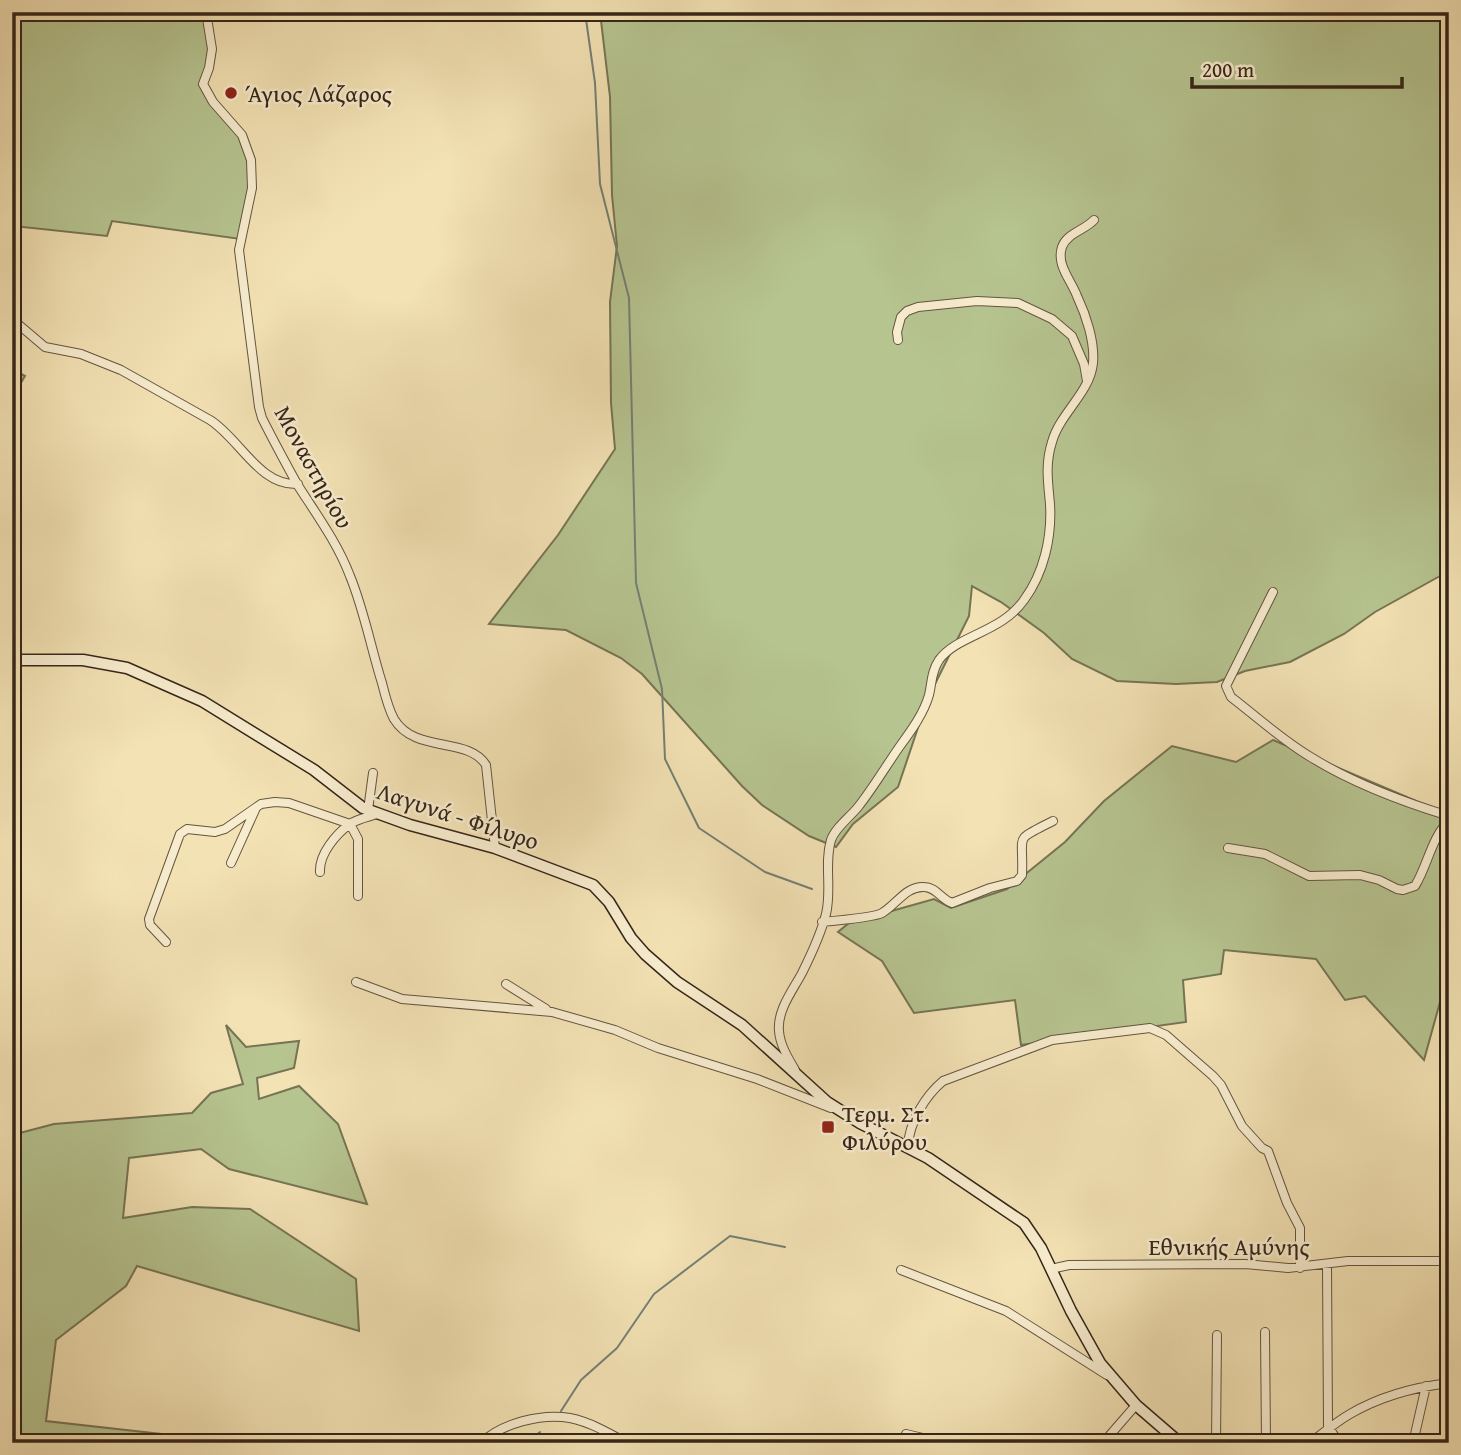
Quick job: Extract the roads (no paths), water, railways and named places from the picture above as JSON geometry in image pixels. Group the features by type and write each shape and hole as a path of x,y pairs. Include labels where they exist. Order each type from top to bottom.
{"street":[{"name":"Μοναστηρίου","path":"206,12 211,60 203,84 213,102 242,135 249,148 251,160 252,188 239,250 262,418 326,528 351,577 387,702 396,721 419,740 471,751 486,765 495,848"},
{"path":"798,1076 783,1049 779,1017 810,956 822,922 829,897 831,839 869,792 923,711 937,662 948,652 1012,615 1032,589 1045,553 1050,529 1046,471 1049,450 1057,426 1092,372 1093,356 1077,294 1064,272 1062,247 1067,239 1094,220"},
{"path":"898,340 901,317 907,311 918,307 977,301 1018,303 1052,318 1072,335 1084,364 1087,381"},
{"path":"12,319 45,347 81,354 121,370 210,421 224,430 270,477 285,484 298,484"},
{"path":"1228,848 1265,854 1310,876 1360,875 1403,890 1415,886 1423,873 1438,833 1449,818 1386,795 1329,768 1287,741 1231,697 1226,686 1273,592"},
{"name":"Λαγυνά - Φίλυρο","path":"12,660 106,662 158,680 202,701 247,728 314,770 354,802 373,812 495,848 593,885 609,902 631,938 645,954 677,982 742,1026 838,1110 908,1146 1020,1220 1035,1237 1087,1342 1112,1378 1136,1405 1180,1443"},
{"path":"320,872 322,858 328,848 351,824 373,812 373,773"},
{"path":"166,942 150,925 149,919 180,834 187,829 215,832 225,829 256,807 275,802 289,803 351,824 358,839 358,896"},
{"path":"231,863 256,807"},
{"path":"822,922 881,914 897,899 920,887 933,889 952,903 1017,881 1022,876 1022,840 1028,832 1053,821"},
{"path":"356,982 402,999 552,1012"},
{"path":"506,984 529,1001 552,1012 615,1030 658,1048 757,1079 838,1110"},
{"path":"908,1146 908,1134 913,1122 943,1081 1052,1040 1137,1028 1159,1030 1222,1085 1242,1126 1268,1151 1287,1203 1300,1228 1300,1268"},
{"name":"Εθνικής Αμύνης","path":"1051,1269 1069,1265 1181,1264 1300,1268 1348,1261 1449,1261"},
{"path":"1327,1264 1329,1429 1335,1437 1359,1443"},
{"path":"901,1270 1006,1311 1112,1378"},
{"path":"1265,1332 1266,1443"},
{"path":"1216,1443 1217,1335"},
{"path":"1310,1443 1361,1408 1426,1387 1449,1383"},
{"path":"1413,1443 1426,1387"},
{"path":"1103,1443 1136,1405"},
{"path":"481,1443 504,1428 532,1420 561,1417 588,1424 627,1443"},
{"path":"906,1434 944,1443"}],"waterway":[{"path":"585,12 595,83 600,184 629,298 636,583 662,689 665,759 699,828 765,872 812,889"},
{"path":"561,1411 581,1380 617,1348 654,1294 730,1236 785,1247"},
{"path":"526,1443 540,1432"}],"place":[{"name":"Άγιος Λάζαρος","path":"231,93"},
{"name":"Τερμ. Στ. Φιλύρου","path":"828,1127"}]}
